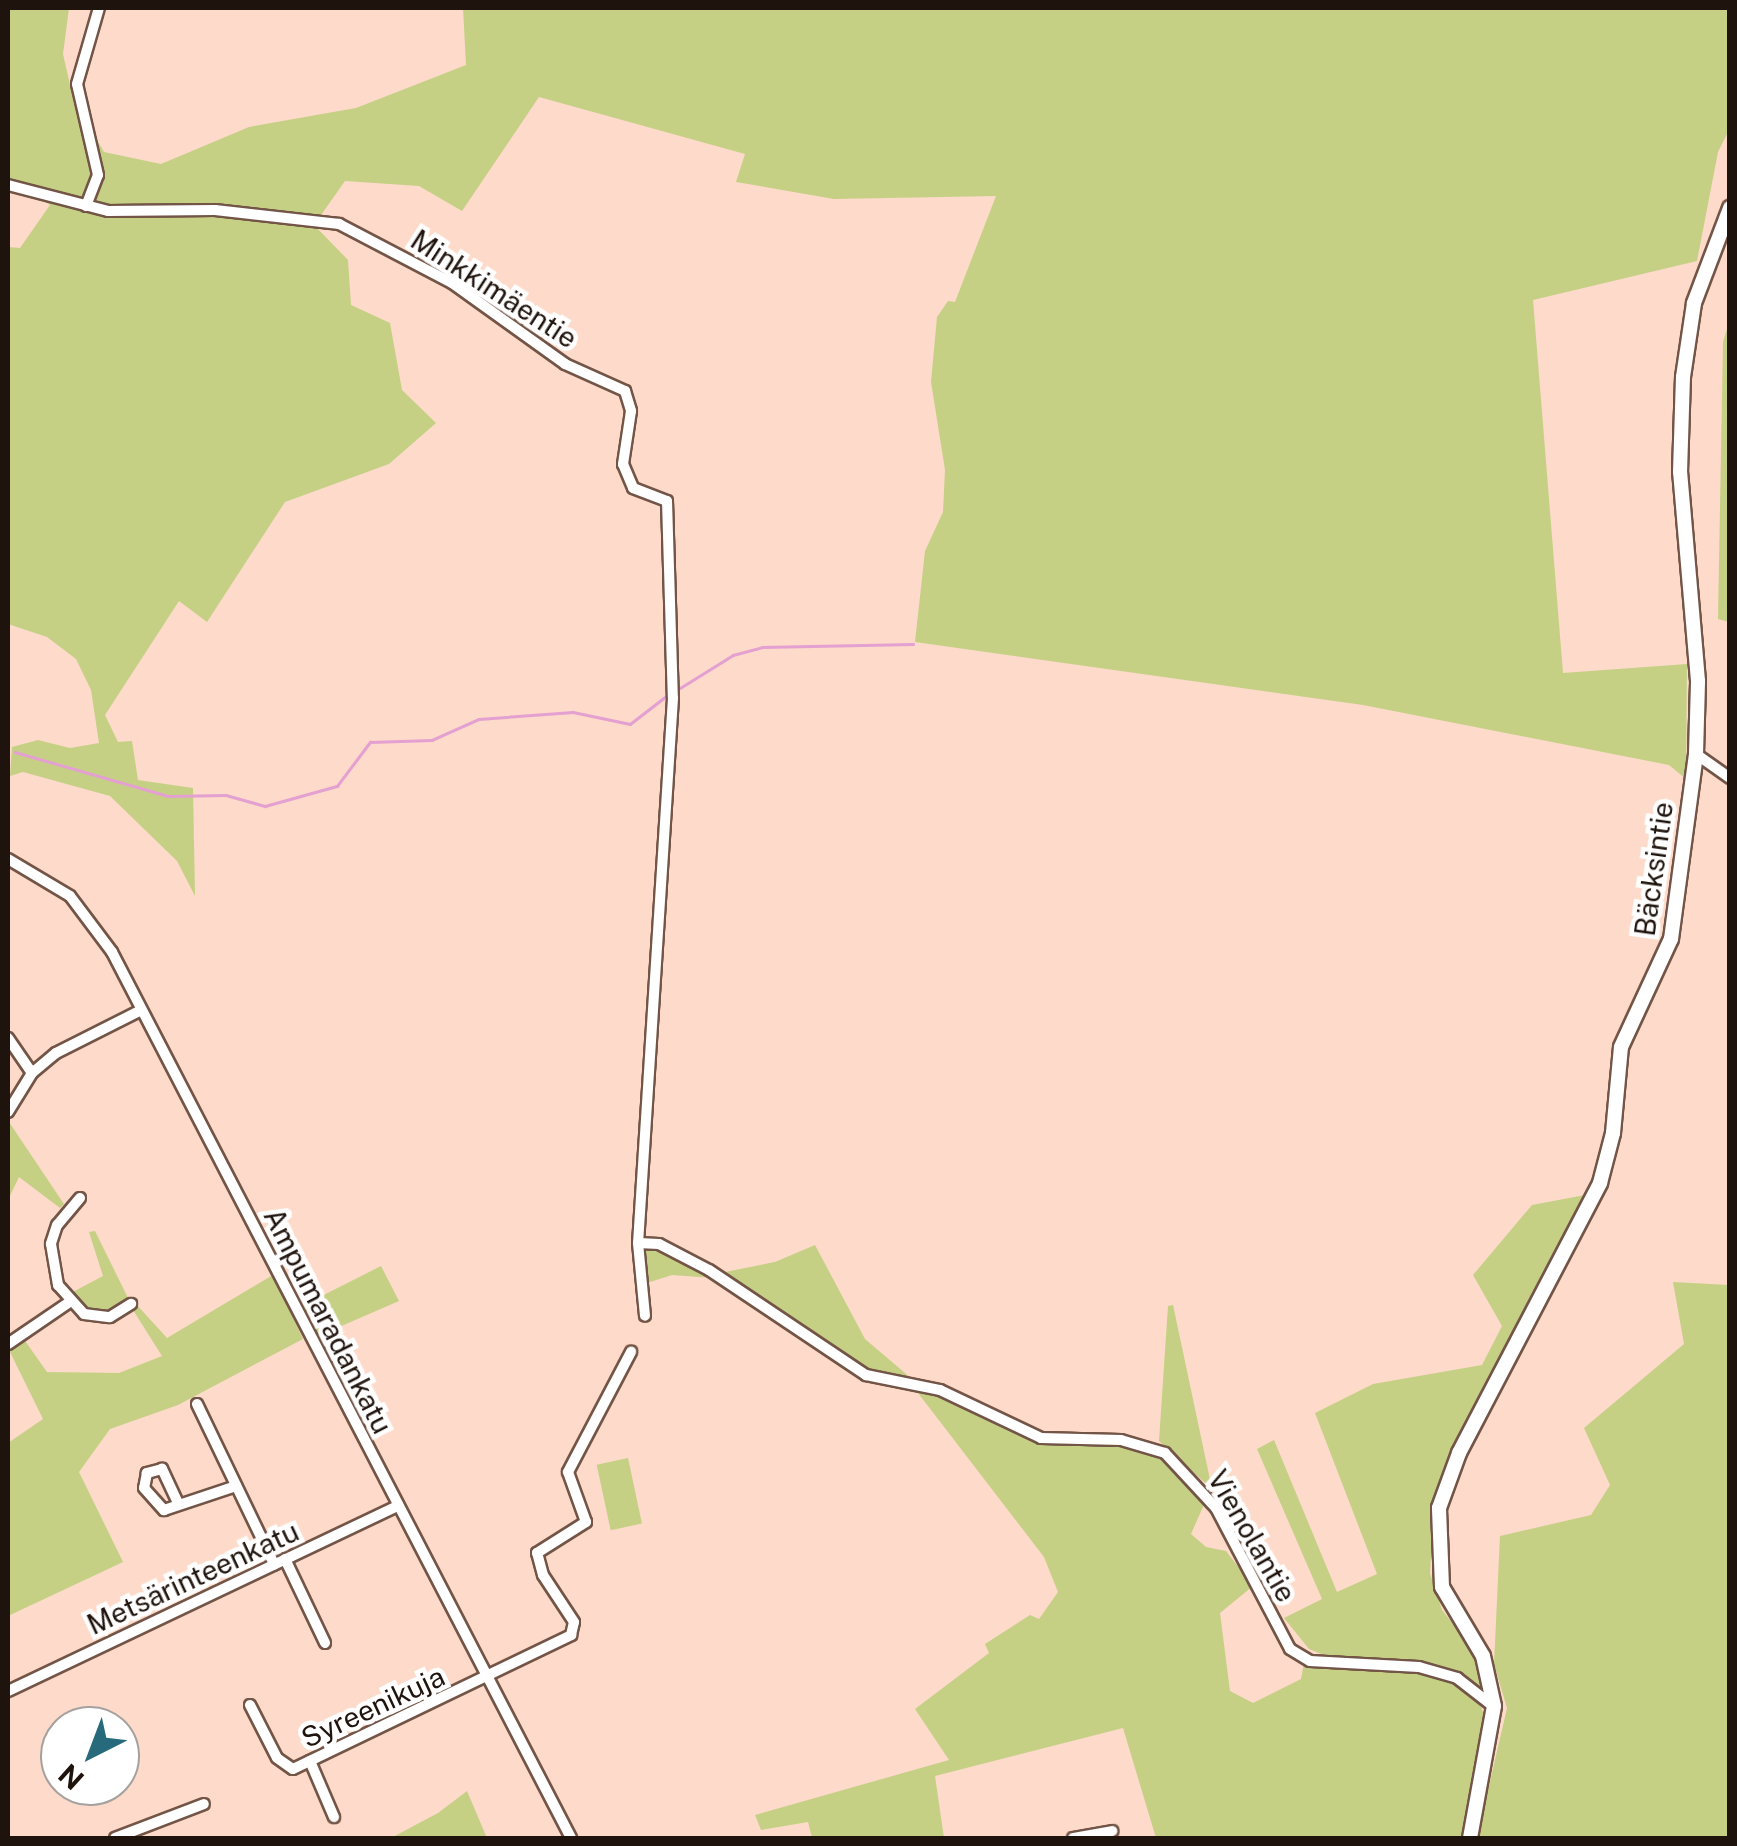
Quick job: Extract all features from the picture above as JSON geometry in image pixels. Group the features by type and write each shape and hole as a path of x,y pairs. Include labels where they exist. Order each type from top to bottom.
{"street":[{"path":"86,206 98,176 76,84 99,8"},
{"name":"Minkkimäentie","path":"8,185 86,206 298,215 338,224 452,283 565,364 625,390 631,411 623,464 633,488 667,501 673,698 638,1242"},
{"name":"Bäcksintie","path":"1470,1838 1494,1706 1483,1656 1442,1587 1439,1508 1460,1454 1600,1182 1613,1133 1621,1046 1671,939 1696,754 1698,680 1680,413 1694,303 1730,208"},
{"path":"1696,754 1730,778"},
{"name":"Ampumaradankatu","path":"8,858 70,896 112,952 571,1838"},
{"path":"8,1112 32,1072 56,1052 140,1010"},
{"path":"8,1038 32,1072"},
{"path":"80,1198 57,1225 51,1244 68,1303 101,1318 131,1304"},
{"path":"638,1242 645,1316"},
{"name":"Vienolantie","path":"638,1242 659,1244 708,1270 866,1375 940,1390 1041,1438 1121,1440 1165,1453 1216,1508 1290,1649 1310,1662 1438,1672 1456,1678 1494,1706"},
{"path":"8,1344 68,1303"},
{"name":"Syreenikuja","path":"250,1704 285,1767 310,1761 489,1679 571,1635 574,1622 543,1574 538,1553 586,1522 568,1472 632,1352"},
{"path":"197,1404 236,1486 324,1643"},
{"path":"178,1503 236,1486"},
{"name":"Metsärinteenkatu","path":"8,1690 398,1506"},
{"path":"310,1761 334,1817"},
{"path":"115,1838 204,1804"},
{"path":"1073,1838 1112,1831"}],"green space":[{"path":"8,8 69,8 63,54 73,98 104,152 161,164 249,127 356,108 466,65 463,8 1729,8 1729,130 1718,152 1697,261 1533,300 1563,673 1687,664 1686,779 1669,765 1363,705 915,642 925,551 943,512 945,470 931,382 937,317 948,301 955,302 996,196 834,199 736,182 745,154 539,97 462,211 419,186 345,181 314,225 348,260 351,305 390,323 402,390 436,423 389,464 285,502 207,622 179,601 105,715 118,742 132,741 138,780 193,788 195,896 177,861 110,796 23,772 10,776 12,747 38,740 70,748 99,743 91,690 76,659 47,637 8,624 8,247 20,248 50,205 8,177"},
{"path":"1729,322 1729,622 1718,619 1723,342"},
{"path":"9,1122 64,1204 60,1208 19,1177 8,1200"},
{"path":"1585,1195 1495,1370 1434,1510 1430,1573 1442,1610 1473,1649 1487,1691 1437,1667 1329,1657 1309,1649 1284,1618 1322,1599 1257,1449 1274,1440 1337,1592 1377,1574 1315,1413 1373,1384 1482,1365 1502,1326 1473,1275 1532,1205"},
{"path":"95,1231 128,1298 108,1314 88,1311 67,1295 103,1276 89,1232"},
{"path":"815,1245 865,1339 912,1379 865,1369 720,1273 775,1262"},
{"path":"640,1247 658,1247 713,1278 672,1275 647,1283"},
{"path":"381,1266 399,1301 316,1337 300,1307"},
{"path":"273,1275 303,1339 178,1405 110,1429 79,1472 123,1562 8,1616 8,1443 43,1419 8,1348 23,1338 47,1372 119,1373 162,1356 133,1310 136,1304 167,1338"},
{"path":"1673,1282 1729,1285 1729,1838 1477,1838 1507,1708 1494,1664 1500,1536 1591,1515 1610,1485 1584,1428 1684,1344"},
{"path":"1173,1305 1212,1489 1159,1441 1168,1306"},
{"path":"918,1393 947,1398 1037,1443 1126,1447 1165,1458 1206,1500 1191,1534 1206,1547 1226,1551 1253,1586 1220,1613 1230,1691 1253,1703 1301,1679 1304,1663 1420,1672 1460,1687 1480,1703 1487,1725 1465,1838 1156,1838 1123,1728 935,1776 944,1838 812,1838 808,1822 761,1830 755,1815 949,1760 915,1709 989,1653 985,1644 1030,1615 1039,1619 1058,1592 1044,1557"},
{"path":"628,1458 642,1524 611,1530 597,1465"},
{"path":"467,1791 487,1838 391,1838 438,1813"}],"waterway":[{"path":"680,688 733,655 762,647 913,644"},
{"path":"15,752 168,796 226,795 265,806 337,786 370,742 432,740 479,719 573,712 630,724 665,697"}]}
